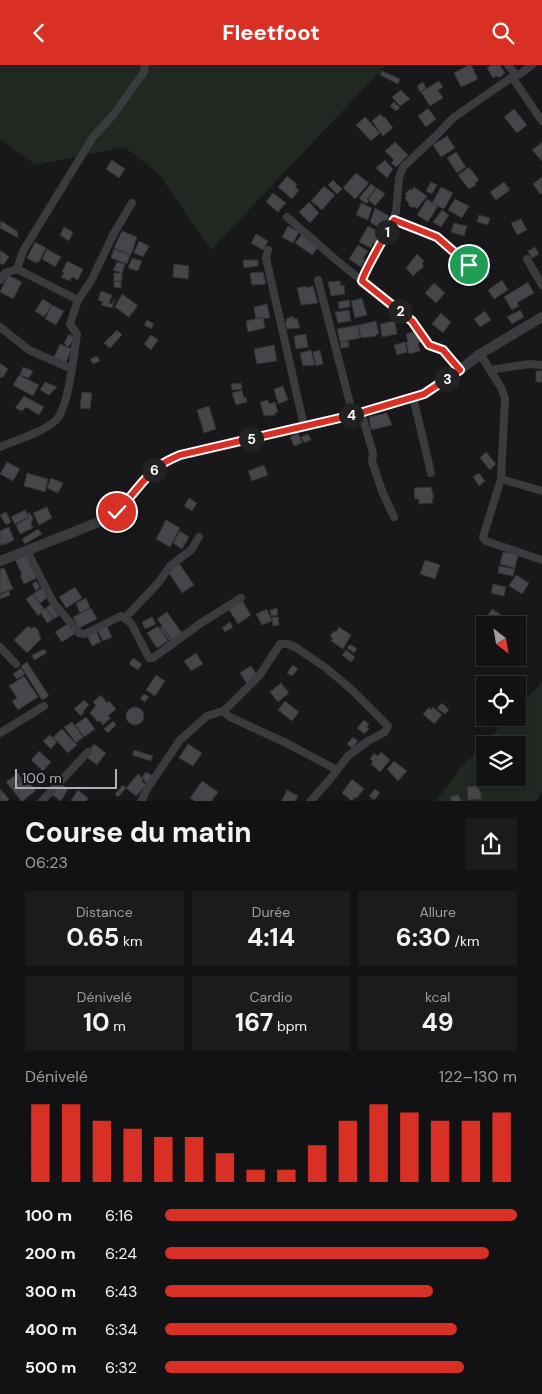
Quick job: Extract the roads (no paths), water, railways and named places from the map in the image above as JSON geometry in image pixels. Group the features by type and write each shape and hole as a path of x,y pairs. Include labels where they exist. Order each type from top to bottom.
{"street":[{"path":"17,269 23,251 93,137 119,107 144,72 145,65"},
{"path":"508,65 542,121"},
{"path":"362,281 362,276 394,220 398,177 403,167 438,135 453,118 532,65"},
{"path":"0,447 45,427 57,419 63,406 72,369 77,334 70,324 78,300 91,281 114,233 132,203"},
{"path":"287,217 335,259 412,321 429,345 443,350 460,370"},
{"path":"394,220 437,237 469,265 486,274"},
{"path":"268,250 266,258 304,426"},
{"path":"526,259 542,285"},
{"path":"0,280 5,273 17,269 78,300"},
{"path":"318,279 357,414 373,453 372,461 382,491 394,517"},
{"path":"0,561 109,517 123,506 159,466 180,455 357,414 424,394 480,354 542,317"},
{"path":"0,327 29,350 72,369"},
{"path":"480,354 502,389 505,399 501,479 484,534 485,540 542,560"},
{"path":"490,370 529,364 542,365"},
{"path":"413,397 430,473"},
{"path":"501,479 542,491"},
{"path":"124,618 159,582 170,566 191,550 198,537"},
{"path":"27,551 53,602 79,633 85,634 122,616 131,623 147,657 151,658 241,598"},
{"path":"141,801 180,740 208,717 223,711 259,676 280,644 288,644 295,647 341,680 388,726 385,732 368,741 348,756 310,801"},
{"path":"0,647 16,664"},
{"path":"0,733 44,706"},
{"path":"223,711 230,717 288,744 337,771"},
{"path":"41,801 88,752"}]}
